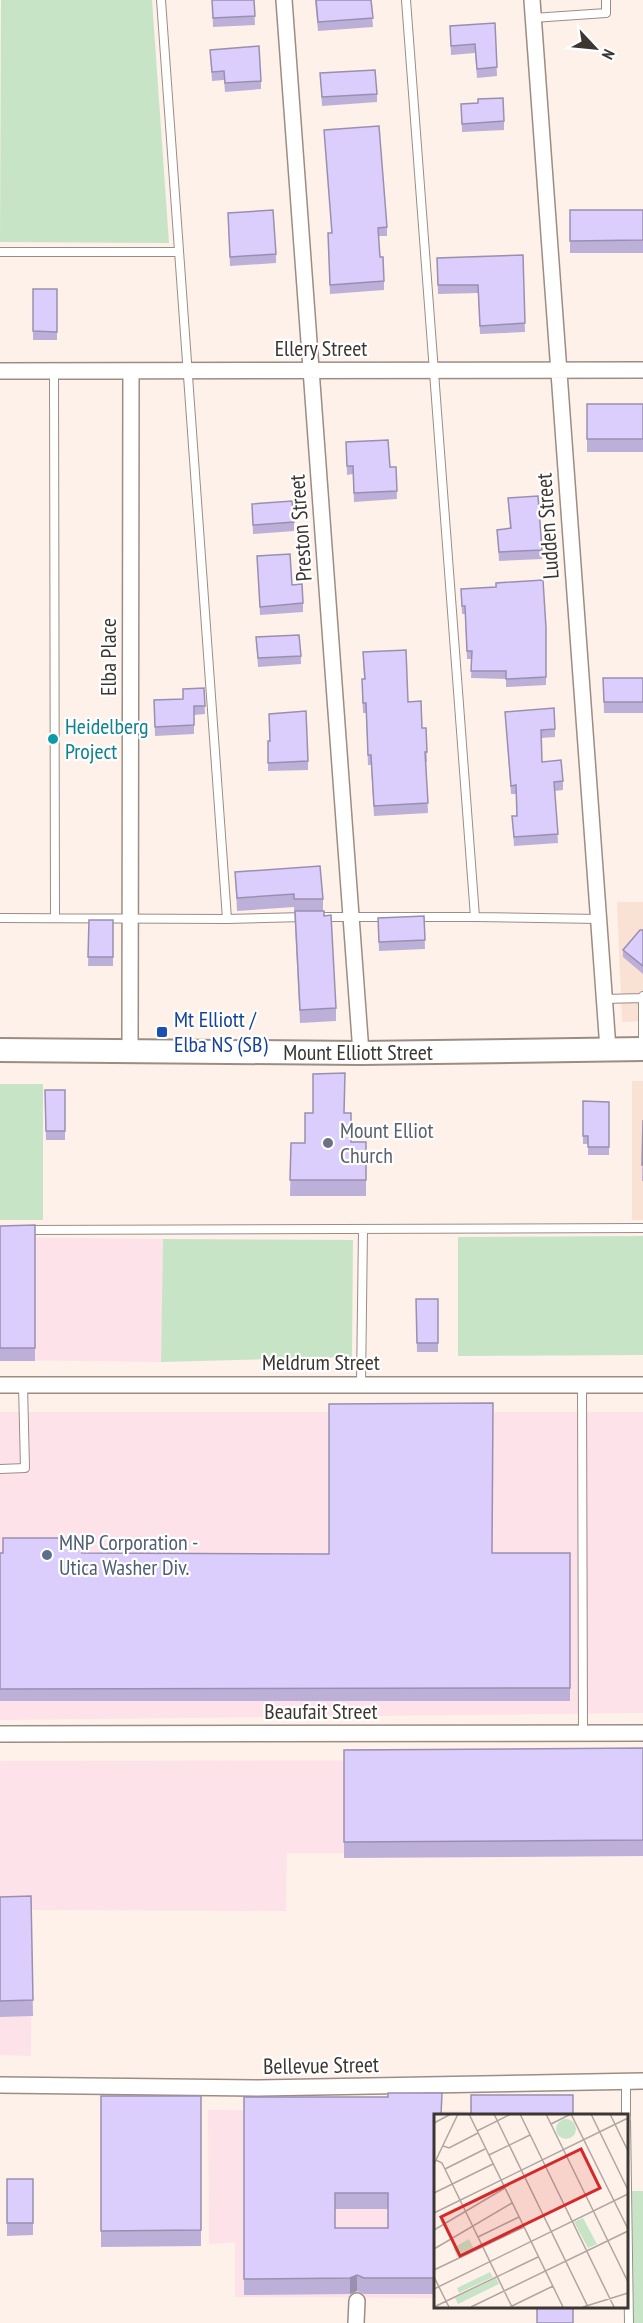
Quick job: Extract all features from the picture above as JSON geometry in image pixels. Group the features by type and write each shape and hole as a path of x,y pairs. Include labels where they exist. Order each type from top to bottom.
{"main road":[{"name":"Mount Elliott Street","path":"0,1050 361,1053 643,1048"}],"street":[{"name":"Preston Street","path":"284,0 361,1053"},
{"name":"Ludden Street","path":"532,0 608,1049"},
{"name":"Ellery Street","path":"0,371 643,370"},
{"name":"Elba Place","path":"130,371 130,1050"},
{"name":"Meldrum Street","path":"0,1385 643,1386"},
{"name":"Beaufait Street","path":"0,1734 643,1733"},
{"name":"Bellevue Street","path":"0,2085 259,2088 643,2081"},
{"path":"356,2323 357,2301"}],"lane":[{"path":"160,0 227,919"},
{"path":"406,0 475,917"},
{"path":"533,18 606,13 606,0"},
{"path":"0,252 178,252"},
{"path":"54,371 55,918"},
{"path":"0,918 227,919 351,916 599,919"},
{"path":"604,999 643,997 643,1048"},
{"path":"23,1230 643,1228"},
{"path":"361,1384 363,1229"},
{"path":"0,1469 25,1468 23,1385"},
{"path":"582,1385 583,1733"},
{"path":"626,2081 626,2114"},
{"path":"628,2255 629,2323"}],"shaded area":[{"path":"617,902 643,902 643,1021 622,1022"},
{"path":"632,1081 643,1081 643,1220 632,1220"},
{"path":"0,1237 163,1239 161,1362 0,1360"},
{"path":"0,1412 643,1412 643,1713 0,1720"},
{"path":"643,1760 643,1854 287,1853 286,1911 32,1910 31,2056 0,2055 0,1761"},
{"path":"208,2110 468,2111 468,2114 434,2114 434,2298 235,2297 235,2242 209,2244"}],"green space":[{"path":"1,0 152,0 169,243 0,242"},
{"path":"0,1084 43,1084 43,1220 0,1220"},
{"path":"643,1236 643,1355 458,1356 458,1237"},
{"path":"163,1239 353,1240 352,1357 161,1362"},
{"path":"632,2191 643,2191 643,2323 634,2323"}],"building":[{"path":"212,0 254,0 255,16 213,18"},
{"path":"316,0 371,0 373,18 318,22"},
{"path":"495,23 497,67 477,69 475,44 451,46 450,26"},
{"path":"259,46 261,81 225,83 224,71 212,72 210,50"},
{"path":"375,70 377,94 322,97 320,73"},
{"path":"503,98 504,121 462,124 461,104 478,103 478,99"},
{"path":"379,126 387,227 378,228 384,281 330,285 328,233 332,233 324,130"},
{"path":"273,210 276,254 230,257 228,213"},
{"path":"570,210 643,210 643,240 570,241"},
{"path":"523,255 525,323 480,326 478,285 438,285 437,258"},
{"path":"33,289 57,289 57,332 33,331"},
{"path":"587,404 643,404 643,439 587,439"},
{"path":"388,440 390,467 396,467 397,491 354,493 353,466 347,466 346,442"},
{"path":"538,496 542,550 499,552 497,530 511,528 508,498"},
{"path":"292,501 294,522 253,525 252,504"},
{"path":"290,554 292,585 302,584 303,603 260,607 257,556"},
{"path":"543,580 546,677 506,679 506,671 471,671 472,651 467,651 465,606 462,606 461,589 496,587 496,583"},
{"path":"299,635 301,656 258,658 256,637"},
{"path":"406,650 408,702 421,701 422,728 426,728 428,803 374,806 371,755 368,755 366,703 363,703 362,679 365,679 363,652"},
{"path":"603,678 643,678 643,702 604,702"},
{"path":"204,688 205,706 194,706 194,725 155,727 154,700 183,699 183,689"},
{"path":"554,708 555,729 541,730 542,762 561,760 563,781 554,782 558,834 514,837 512,816 517,816 516,785 511,786 505,712"},
{"path":"306,711 308,761 268,763 269,714"},
{"path":"320,866 323,899 294,899 294,894 237,898 235,872"},
{"path":"295,911 324,911 324,916 331,915 336,1008 300,1010"},
{"path":"424,916 425,940 379,942 378,918"},
{"path":"89,920 113,920 113,957 88,957"},
{"path":"640,930 643,930 643,966 623,950"},
{"name":"Mount Elliot Church","path":"345,1073 344,1113 351,1113 351,1142 366,1142 366,1180 290,1180 291,1143 305,1143 305,1113 313,1113 313,1074"},
{"path":"45,1090 65,1090 65,1131 46,1131"},
{"path":"583,1101 609,1102 609,1147 588,1147 588,1136 583,1136"},
{"path":"35,1225 35,1348 0,1348 0,1226"},
{"path":"416,1299 438,1299 438,1343 417,1343"},
{"path":"493,1403 492,1553 570,1553 570,1688 0,1689 0,1553 3,1553 3,1538 83,1538 82,1553 329,1554 329,1404"},
{"path":"643,1748 643,1840 344,1842 344,1750"},
{"path":"31,1896 33,2000 0,2001 0,1897"},
{"path":"388,2093 442,2093 441,2114 434,2114 434,2278 364,2278 357,2275 350,2278 244,2279 244,2097 388,2097","holes":["335,2193 388,2193 388,2228 335,2228"]},
{"path":"471,2095 573,2095 573,2114 471,2114"},
{"path":"101,2096 201,2096 201,2230 101,2231"},
{"path":"7,2179 33,2179 33,2223 7,2223"},
{"path":"537,2308 573,2308 573,2323 537,2323"}],"place":[{"name":"Heidelberg Project","path":"53,739"},
{"name":"Mt Elliott / Elba NS (SB)","path":"162,1032"},
{"name":"Mount Elliot Church","path":"328,1143"},
{"name":"MNP Corporation - Utica Washer Div.","path":"47,1555"}]}
